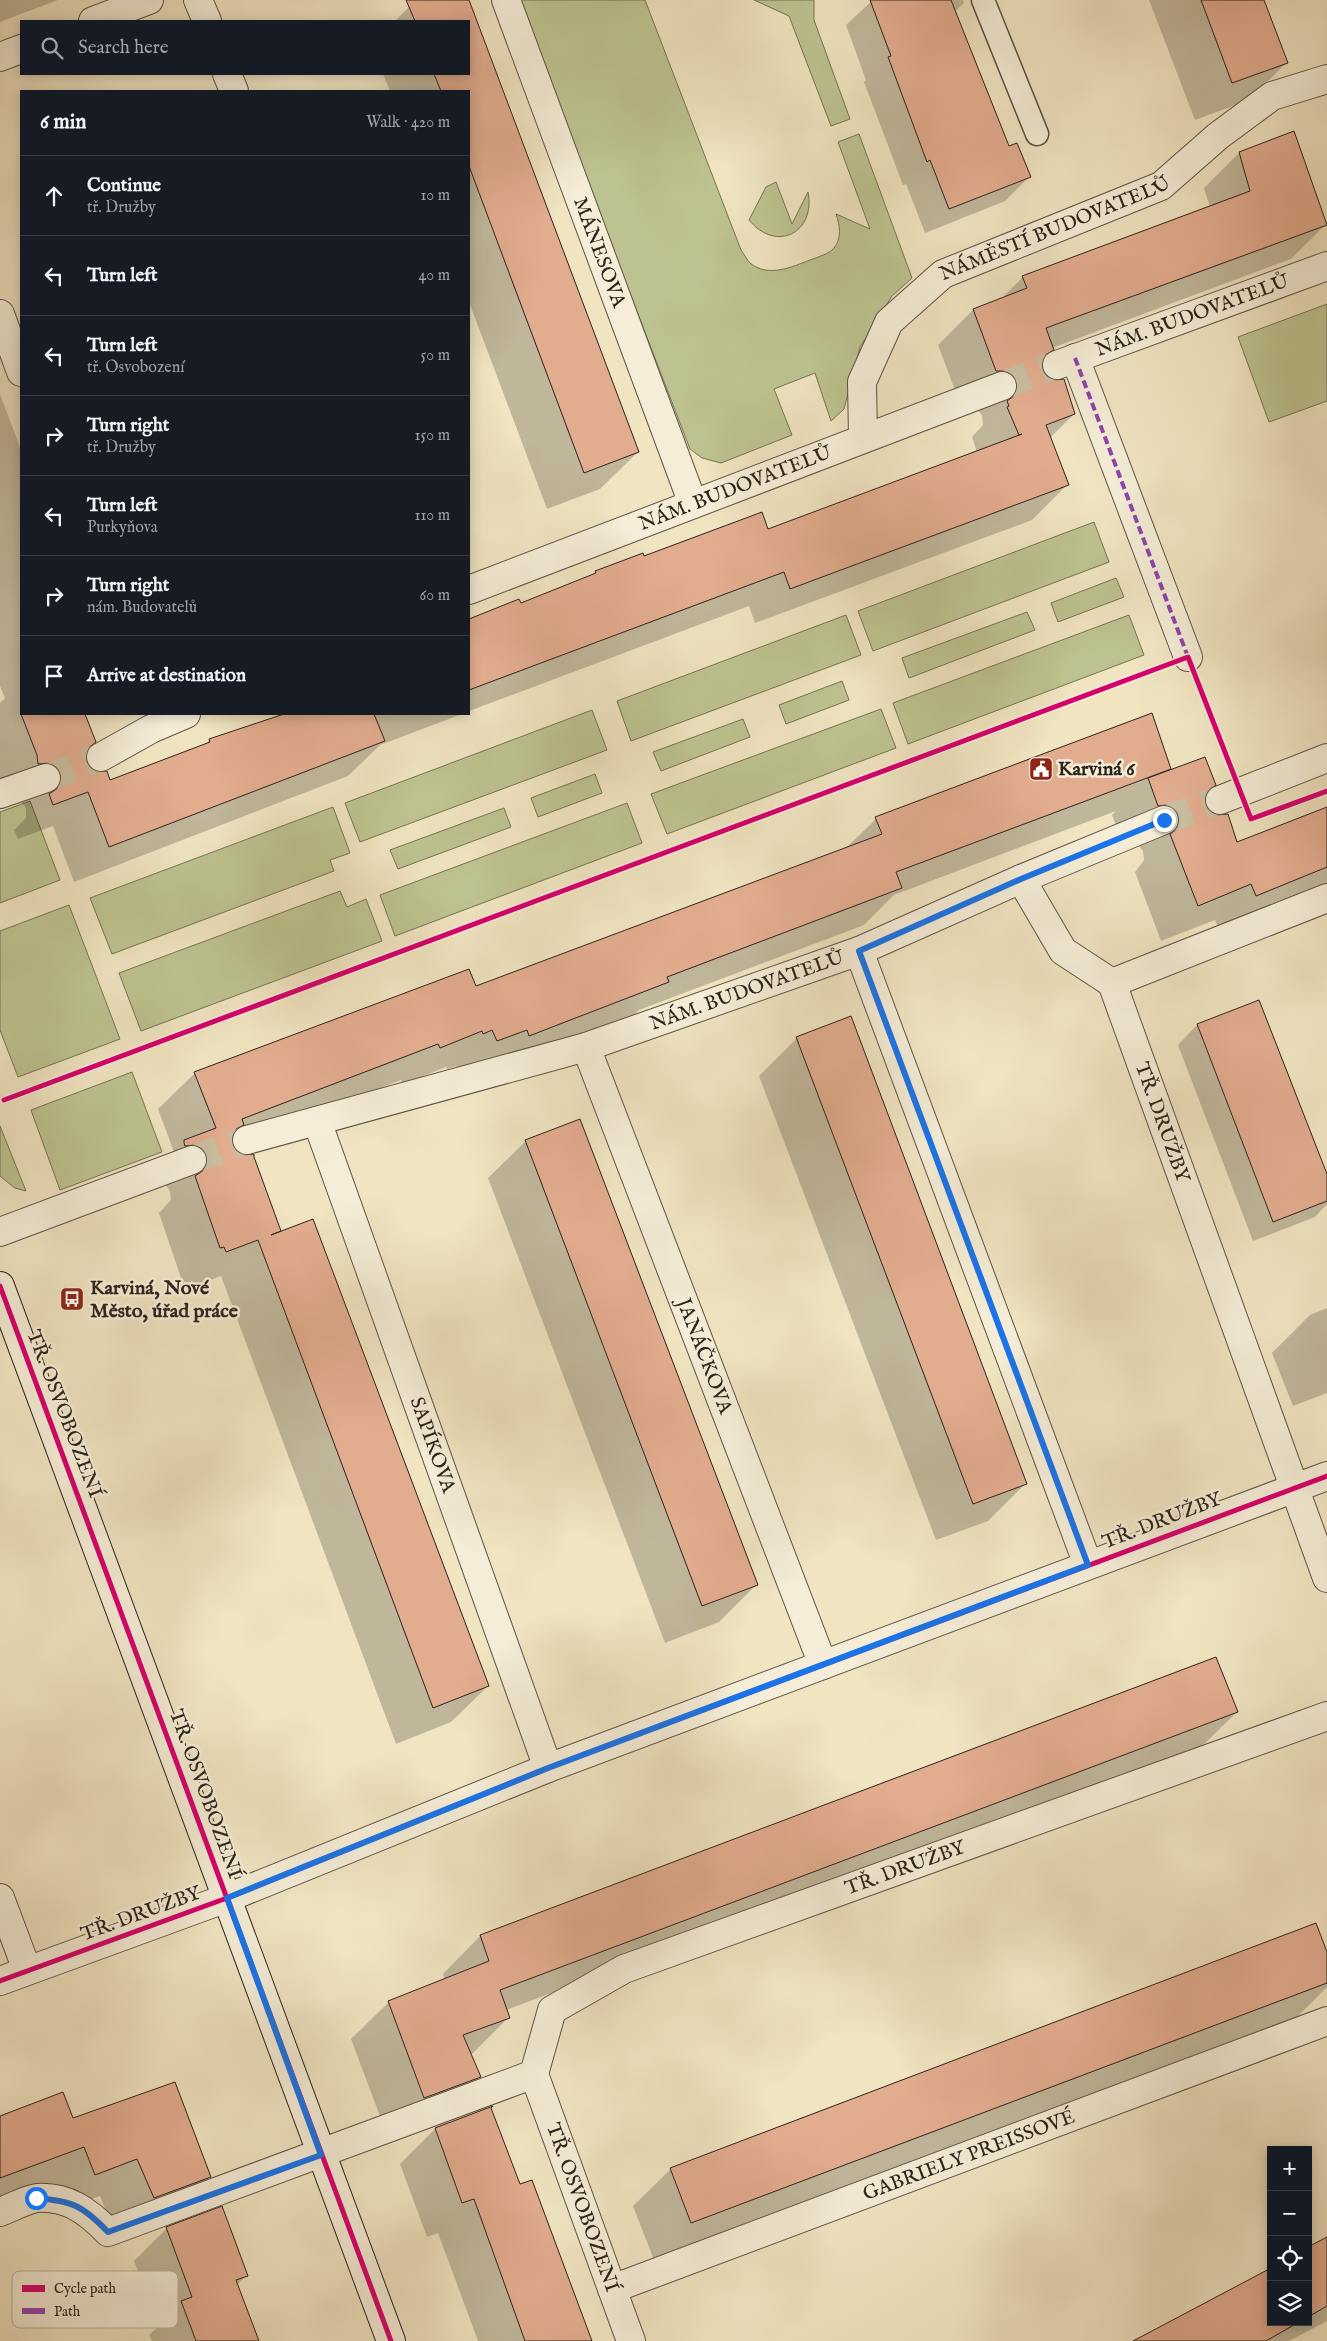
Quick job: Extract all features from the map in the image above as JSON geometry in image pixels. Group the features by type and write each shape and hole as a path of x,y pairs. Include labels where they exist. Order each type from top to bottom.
{"street":[{"path":"97,20 149,0"},
{"path":"198,0 207,20"},
{"name":"MÁNESOVA","path":"506,0 693,504"},
{"path":"0,57 20,49"},
{"path":"227,75 234,90"},
{"name":"NÁMĚSTÍ BUDOVATELŮ","path":"862,438 862,382 889,322 943,274 1161,186 1218,136 1272,96 1327,80"},
{"name":"NÁM. BUDOVATELŮ","path":"1188,657 1066,361 1327,266"},
{"path":"0,314 20,369"},
{"name":"NÁM. BUDOVATELŮ","path":"470,590 1002,386"},
{"path":"101,757 148,722 181,715"},
{"path":"1220,800 1327,758"},
{"path":"0,794 46,778"},
{"name":"NÁM. BUDOVATELŮ","path":"247,1140 586,1047 859,951 1021,879 1164,820"},
{"path":"1021,879 1063,950 1112,983 1327,898"},
{"path":"859,951 1088,1565"},
{"name":"TŘ. DRUŽBY","path":"1112,983 1327,1578"},
{"name":"JANÁČKOVA","path":"586,1047 823,1665"},
{"name":"SAPÍKOVA","path":"317,1121 548,1768"},
{"path":"0,1232 192,1160"},
{"name":"TŘ. OSVOBOZENÍ","path":"0,1286 391,2341"},
{"name":"TŘ. DRUŽBY","path":"0,1981 227,1898 548,1768 1327,1476"},
{"name":"TŘ. DRUŽBY","path":"534,2074 552,2010 624,1969 1327,1716"},
{"path":"0,1898 27,1970"},
{"name":"GABRIELY PREISSOVÉ","path":"612,2289 1327,2021"},
{"path":"0,2212 36,2198 65,2200 90,2213 108,2232 321,2155 534,2074"},
{"name":"TŘ. OSVOBOZENÍ","path":"534,2074 631,2341"}],"lane":[{"path":"983,0 1037,134"}],"green space":[{"path":"517,0 645,0 741,250 750,263 764,270 780,270 796,266 829,252 837,244 839,236 836,214 870,229 838,142 859,134 912,278 892,296 860,347 844,409 831,421 815,373 774,389 792,435 721,463 702,458 690,449"},
{"path":"754,0 814,0 814,20 850,119 831,126 789,16"},
{"path":"776,182 792,224 808,192 809,206 806,218 800,228 792,234 782,236 771,235 760,230 749,220 766,187"},
{"path":"1327,304 1327,401 1269,422 1238,337"},
{"path":"1094,522 1109,562 873,651 858,611"},
{"path":"1116,578 1124,597 1058,622 1051,603"},
{"path":"1027,612 1035,630 909,678 902,658"},
{"path":"846,615 861,655 631,741 617,701"},
{"path":"1129,615 1144,655 908,744 893,703"},
{"path":"842,681 849,700 786,724 779,705"},
{"path":"881,709 896,748 667,834 651,794"},
{"path":"592,710 607,750 360,842 345,803"},
{"path":"743,719 750,737 661,771 653,752"},
{"path":"595,774 602,793 538,817 531,798"},
{"path":"30,801 60,880 0,903 0,812"},
{"path":"627,803 642,843 395,936 380,895"},
{"path":"333,807 350,853 330,860 334,871 112,954 90,898"},
{"path":"504,808 511,827 398,869 390,850"},
{"path":"340,891 347,907 366,899 382,941 141,1031 119,973"},
{"path":"69,905 120,1039 18,1077 0,1030 0,931"},
{"path":"132,1072 162,1152 60,1190 31,1110"},
{"path":"0,1126 26,1191 15,1188 0,1176"}],"building":[{"path":"406,0 469,0 639,452 584,473 470,169 470,90 441,90 434,75 470,75 470,20 415,20"},
{"path":"870,0 951,0 1009,146 1017,143 1031,177 949,209 930,160 927,162 888,57 891,56"},
{"path":"1201,0 1264,0 1288,63 1232,83"},
{"path":"1294,131 1327,225 1046,328 1054,350 1045,355 1042,362 1042,370 1047,377 1054,380 1064,379 1075,414 1046,425 1069,485 790,589 784,572 470,690 470,619 519,599 521,603 596,573 595,571 643,553 644,556 762,512 768,529 1022,434 1019,435 1007,407 1009,406 1007,401 1014,396 1017,389 1016,380 1012,374 1005,371 996,371 973,309 1027,288 1022,276 1250,191 1239,152"},
{"path":"1152,713 1171,769 896,872 902,888 667,977 669,982 529,1036 527,1030 497,1041 492,1030 483,1034 482,1031 440,1048 438,1044 242,1119 244,1125 236,1129 232,1136 232,1144 236,1151 243,1155 254,1154 281,1231 271,1235 313,1219 489,1686 433,1708 258,1240 226,1252 224,1247 220,1248 195,1176 204,1170 207,1163 207,1155 202,1148 194,1145 185,1146 184,1143 184,1140 216,1128 194,1072 469,969 476,986 882,834 875,817"},
{"path":"21,715 85,715 96,742 87,749 85,757 87,764 93,771 107,771 110,780 210,742 209,739 281,715 374,715 385,741 109,847 88,792 53,805 49,794 58,788 61,773 57,767 49,763 38,764 37,755"},
{"path":"1205,757 1216,785 1208,791 1205,805 1210,812 1217,815 1228,814 1237,842 1327,807 1327,867 1256,896 1251,884 1198,906 1170,834 1177,829 1179,815 1173,807 1166,805 1158,806 1148,778"},
{"path":"1259,1000 1327,1174 1327,1201 1273,1222 1197,1024"},
{"path":"851,1016 1027,1484 973,1504 796,1037"},
{"path":"580,1119 758,1585 702,1606 525,1140"},
{"path":"1216,1657 1238,1712 500,1990 510,2018 463,2035 481,2077 424,2098 388,2001 489,1961 480,1935"},
{"path":"1316,1923 1327,1952 1327,1983 691,2223 670,2168"},
{"path":"175,2082 211,2177 154,2198 137,2159 95,2175 84,2147 0,2178 0,2116 63,2092 73,2118"},
{"path":"493,2106 491,2108 520,2184 532,2180 592,2341 525,2341 474,2199 462,2203 435,2128"},
{"path":"222,2206 248,2276 236,2280 259,2341 196,2341 181,2301 192,2297 166,2227"},
{"path":"1327,2237 1327,2306 1312,2315 1312,2281 1312,2245"},
{"path":"1267,2270 1267,2326 1292,2326 1266,2341 1133,2341"}],"tunnel":[{"path":"1002,386 1057,365"},
{"path":"46,778 101,757"},
{"path":"1164,820 1220,800"},
{"path":"192,1160 247,1140"}],"marked path":[{"path":"1075,358 1188,657"}],"cycle path":[{"path":"4,1100 1188,657 1251,819 1327,791"},
{"path":"0,1286 391,2341"},
{"path":"0,1981 227,1898 548,1768 1327,1476"}],"place":[{"name":"Karviná 6","path":"1041,769"},
{"name":"Karviná, Nové Město, úřad práce","path":"72,1299"}],"route":[{"path":"36,2198 65,2200 90,2213 108,2232 321,2155 227,1898 548,1768 1088,1565 859,951 1021,879 1164,820"}]}
